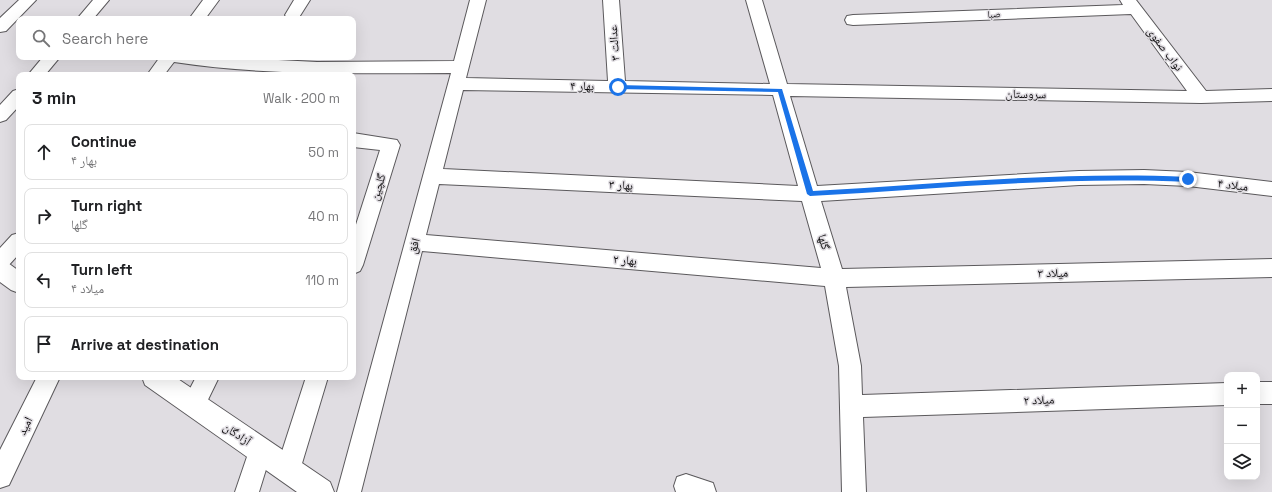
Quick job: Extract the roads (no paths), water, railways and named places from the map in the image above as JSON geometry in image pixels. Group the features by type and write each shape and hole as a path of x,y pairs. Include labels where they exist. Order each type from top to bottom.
{"street":[{"path":"0,27 28,0"},
{"path":"88,16 101,0"},
{"path":"199,16 211,0"},
{"path":"293,15 302,0"},
{"name":"افق","path":"349,492 478,0"},
{"name":"عدالت ۳","path":"611,0 618,87"},
{"name":"گلها","path":"754,0 834,278 850,366 854,492"},
{"name":"صبا","path":"853,20 1132,4"},
{"name":"نواب صفوی","path":"1132,4 1201,97"},
{"path":"39,72 49,60"},
{"path":"157,72 167,60"},
{"name":"بهار ۴","path":"205,60 266,66 320,67 459,75 618,87 780,90"},
{"name":"سروستان","path":"780,90 1201,97 1272,95"},
{"path":"0,116 16,97"},
{"name":"گلچین","path":"356,140 391,145 356,256"},
{"name":"بهار ۳","path":"432,176 810,194"},
{"name":"میلاد ۴","path":"810,194 1079,178 1144,177 1188,179 1272,189"},
{"name":"بهار ۲","path":"415,242 834,278"},
{"path":"0,261 16,244"},
{"name":"میلاد ۳","path":"834,278 1272,268"},
{"path":"0,270 16,281"},
{"name":"امید","path":"0,476 48,380"},
{"name":"آزادگان","path":"158,380 320,492"},
{"path":"194,404 206,380"},
{"path":"288,470 316,380"},
{"path":"1260,394 1272,393"},
{"name":"میلاد ۲","path":"852,406 1224,394"},
{"path":"247,492 260,450"}]}
